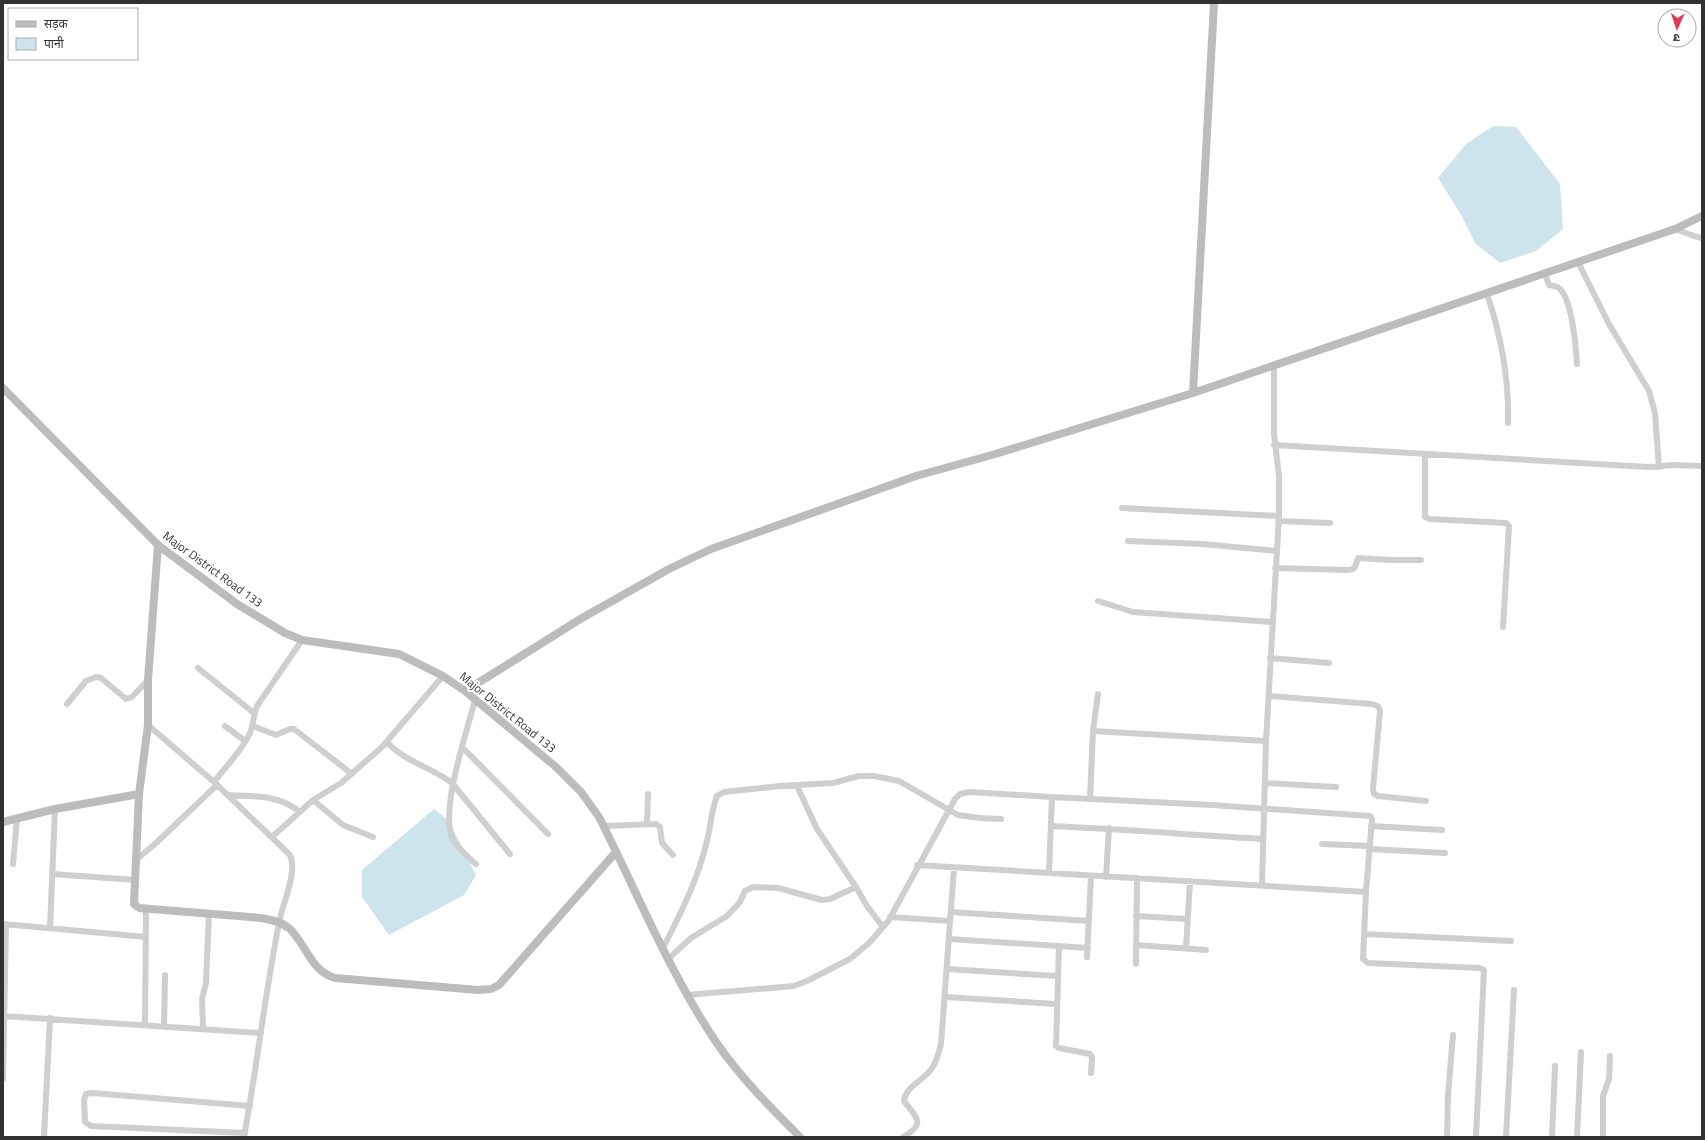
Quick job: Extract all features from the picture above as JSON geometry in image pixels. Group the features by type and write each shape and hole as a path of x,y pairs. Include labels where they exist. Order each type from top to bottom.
{"street":[{"path":"1193,393 1214,3"},
{"path":"465,691 582,618 669,569 711,549 916,476 992,455 1274,367 1675,229 1702,216"},
{"path":"1675,229 1702,238"},
{"path":"1578,262 1609,324 1649,391 1655,413 1659,467"},
{"path":"1545,274 1549,285 1560,288 1564,294 1572,322 1577,364"},
{"path":"1487,294 1499,332 1507,386 1508,423"},
{"path":"1262,885 1266,741 1279,476 1274,444 1274,367"},
{"name":"Major District Road 133","path":"3,388 158,545 236,604 284,633 302,640 399,654 443,676 465,691 567,778 594,809 604,826 668,959 687,995 717,1043 751,1085 800,1137"},
{"path":"1274,444 1648,468 1680,464 1702,466"},
{"path":"1425,454 1425,516 1430,519 1506,523 1509,526 1503,627"},
{"path":"1122,508 1278,518 1330,523"},
{"path":"1128,541 1203,544 1276,551"},
{"path":"158,545 148,680 148,725 139,794 134,904 139,908 262,918 279,922 289,929 318,968 326,976 348,980 478,990 491,989 499,985 504,980 616,852"},
{"path":"1275,568 1348,570 1355,567 1358,558 1421,560"},
{"path":"1098,601 1133,612 1272,622"},
{"path":"137,859 156,843 216,783 245,741 253,726 254,713 302,640"},
{"path":"1270,658 1329,663"},
{"path":"198,668 254,713"},
{"path":"272,837 313,800 352,774 387,742 443,676"},
{"path":"67,704 90,678 101,678 126,699 132,697 148,680"},
{"path":"1090,800 1093,731 1098,694"},
{"path":"1269,696 1372,704 1378,706 1380,712 1373,789 1374,794 1378,796 1426,801"},
{"path":"475,700 452,783 449,821 450,833 453,841 466,856 476,864"},
{"path":"148,725 216,783 272,837 293,860 279,922 250,1106 245,1135 91,1126 85,1122 84,1100 86,1094 92,1093 250,1106"},
{"path":"225,726 245,741"},
{"path":"253,726 276,735 290,729 294,729 352,774"},
{"path":"1093,731 1266,741"},
{"path":"387,742 394,750 405,758 443,776 452,783 510,854"},
{"path":"462,747 548,834"},
{"path":"663,948 686,903 699,869 708,840 714,804 717,796 724,792 833,783 859,776 874,776 899,781 917,789 949,810 965,816 1001,819"},
{"path":"1265,784 1336,787"},
{"path":"796,786 817,829 867,906 883,927"},
{"path":"687,995 794,986 850,959 870,942 890,917 917,865 955,799 960,794 969,792 1368,815 1372,817 1366,892 1363,959 1368,963 1479,968 1484,970 1476,1137"},
{"path":"3,822 55,809 139,794"},
{"path":"647,824 648,794"},
{"path":"229,796 282,800 292,805 300,812"},
{"path":"1049,873 1052,797"},
{"path":"313,800 343,824 373,837"},
{"path":"50,928 55,809"},
{"path":"13,864 17,818"},
{"path":"604,826 656,824 660,827 662,843 673,855"},
{"path":"1052,826 1109,828 1176,834 1263,839"},
{"path":"1371,826 1442,830"},
{"path":"1106,877 1109,828"},
{"path":"1322,844 1445,853"},
{"path":"917,865 1366,892"},
{"path":"903,1137 913,1130 918,1120 917,1116 904,1101 905,1094 932,1069 938,1056 941,1044 954,868"},
{"path":"52,874 136,880"},
{"path":"1087,957 1091,876"},
{"path":"1136,964 1137,878"},
{"path":"1186,948 1190,881"},
{"path":"668,959 691,938 727,916 740,902 745,891 753,887 778,888 822,900 830,899 856,887"},
{"path":"145,1025 146,909"},
{"path":"951,912 1089,920"},
{"path":"203,1028 202,999 206,983 209,913"},
{"path":"1136,916 1187,919"},
{"path":"890,917 950,921"},
{"path":"3,1079 4,924 146,937"},
{"path":"1364,934 1511,941"},
{"path":"949,939 1088,948"},
{"path":"1136,944 1206,950"},
{"path":"1059,946 1056,1004 1056,1046 1059,1048 1090,1054 1092,1057 1091,1073"},
{"path":"947,969 1057,976"},
{"path":"164,1027 165,975"},
{"path":"1506,1137 1514,990"},
{"path":"945,997 1056,1004"},
{"path":"4,1016 261,1033"},
{"path":"44,1137 50,1018"},
{"path":"1447,1137 1448,1095 1453,1035"},
{"path":"1577,1137 1581,1052"},
{"path":"1603,1137 1603,1096 1609,1079 1610,1056"},
{"path":"1552,1137 1556,1066"}],"water":[{"path":"1493,126 1516,127 1560,184 1563,229 1536,251 1500,263 1475,243 1460,213 1438,178 1466,144"},
{"path":"434,809 449,821 476,875 464,895 389,935 362,897 362,870"}]}
